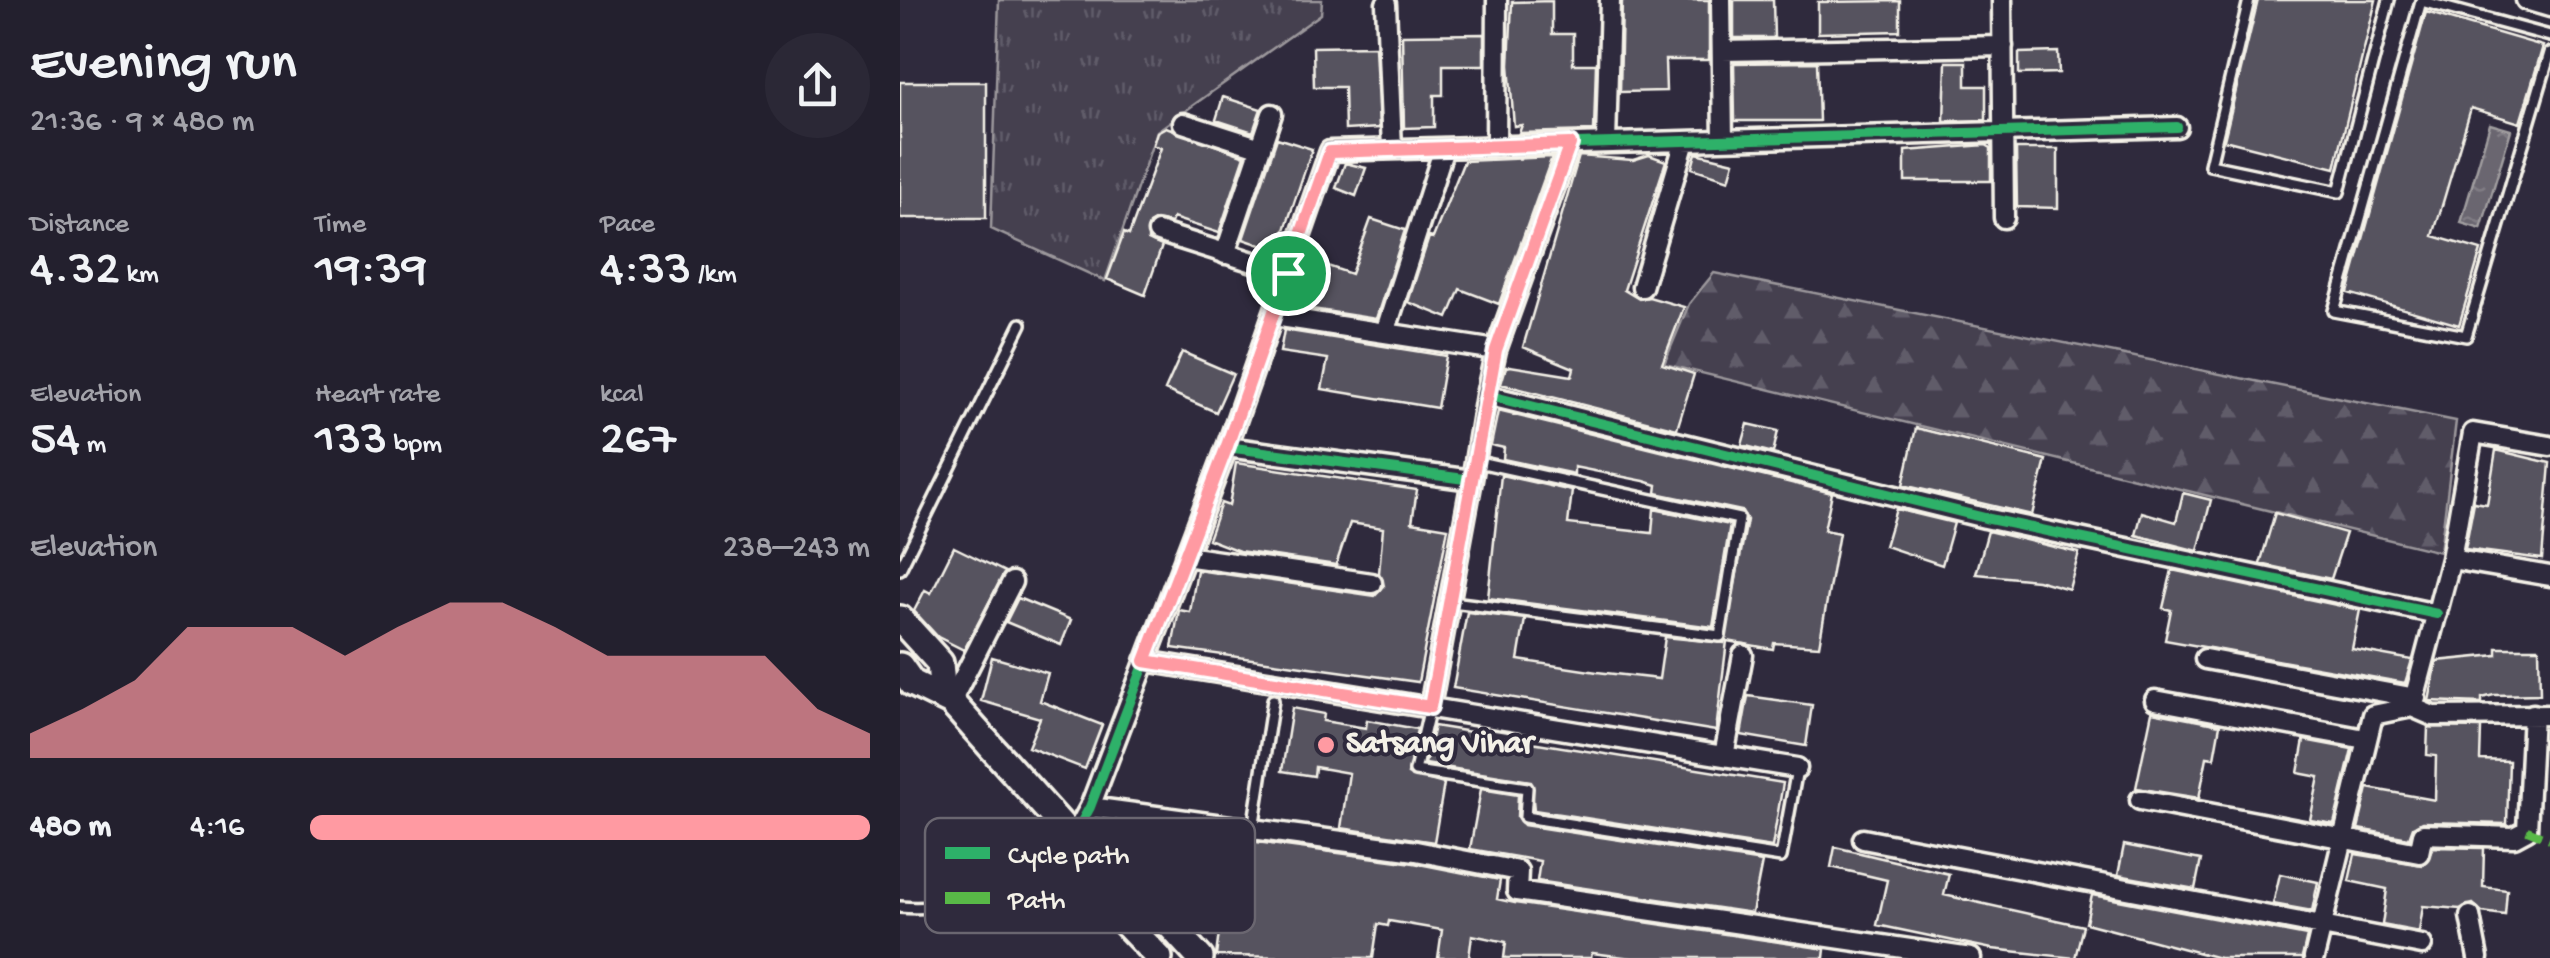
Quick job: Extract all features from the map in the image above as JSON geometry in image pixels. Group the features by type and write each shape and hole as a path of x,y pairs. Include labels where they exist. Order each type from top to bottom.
{"main road":[{"path":"900,619 940,663 947,700"},
{"path":"900,666 912,684 947,700 1053,818"},
{"path":"1135,933 1159,958"},
{"path":"1177,933 1200,958"}],"street":[{"path":"1496,147 1497,0"},
{"path":"1606,144 1610,0"},
{"path":"1721,0 1724,140"},
{"path":"2002,0 2004,218"},
{"path":"2526,0 2550,6"},
{"path":"1386,4 1392,150"},
{"path":"1722,51 2004,46"},
{"path":"1225,254 1272,114"},
{"path":"1183,123 1261,148"},
{"path":"1079,818 1090,807 1227,446 1330,152 2178,128"},
{"path":"1642,287 1685,142"},
{"path":"1430,707 1496,350 1570,144"},
{"path":"1385,334 1444,148"},
{"path":"1158,232 1288,273"},
{"path":"1274,316 1496,350"},
{"path":"1486,395 1985,518 2437,614"},
{"path":"2414,702 2451,559 2473,433 2550,446"},
{"path":"1227,446 1473,471"},
{"path":"1185,556 1372,583"},
{"path":"2451,559 2550,576"},
{"path":"947,700 1012,582"},
{"path":"1724,756 1743,655"},
{"path":"2140,800 2419,853 2423,834 2514,837 2527,830 2541,714 2433,716 2414,702 2206,659"},
{"path":"1145,661 1797,768"},
{"path":"2156,700 2365,739"},
{"path":"2314,958 2373,716 2414,702"},
{"path":"1090,807 1171,818"},
{"path":"1255,829 1416,851 1518,871 1517,891 1971,958"},
{"path":"1864,839 2422,946"},
{"path":"2470,916 2478,958"}],"lane":[{"path":"2249,0 2210,165 2339,192 2389,0"},
{"path":"2550,36 2421,1 2334,311 2466,336 2550,53"},
{"path":"900,569 1022,324"},
{"path":"1452,602 1720,636 1739,519 1473,471"},
{"path":"1254,818 1274,700"},
{"path":"1430,707 1414,771 1526,788 1525,817 1781,857 1797,768"},
{"path":"900,907 925,909"}],"green space":[{"path":"999,0 1322,0 1321,14 1157,131 1105,281 991,229"},
{"path":"1714,273 2456,421 2440,552 1664,364 1689,304"}],"water":[{"path":"2490,124 2511,130 2481,229 2461,223"}],"building":[{"path":"1622,0 1709,0 1709,60 1665,60 1666,91 1620,92"},
{"path":"1734,0 1773,0 1774,38 1734,38"},
{"path":"2258,0 2376,0 2335,168 2224,140"},
{"path":"1552,1 1552,34 1573,34 1573,64 1596,64 1594,131 1519,133 1522,125 1514,126 1509,65 1512,2"},
{"path":"1900,1 1900,31 1818,33 1818,2"},
{"path":"2426,12 2543,46 2520,123 2471,108 2433,236 2481,250 2459,325 2348,293"},
{"path":"1484,34 1484,65 1443,65 1443,95 1434,95 1434,127 1404,128 1402,35"},
{"path":"1375,46 1379,128 1345,130 1344,87 1314,87 1313,47"},
{"path":"2058,52 2059,73 2019,74 2019,53"},
{"path":"1817,62 1819,121 1735,121 1734,63"},
{"path":"1946,62 1966,62 1966,86 1986,86 1986,120 1944,121"},
{"path":"900,82 986,82 986,218 900,218"},
{"path":"1223,97 1261,109 1253,132 1216,120"},
{"path":"1166,127 1245,156 1219,233 1173,218 1171,223 1156,220 1149,224 1148,240 1162,246 1145,295 1107,279 1124,233 1129,235 1161,148 1153,145 1157,132"},
{"path":"1277,138 1312,149 1278,251 1243,239"},
{"path":"1986,145 1991,148 1991,181 1905,181 1905,151"},
{"path":"2016,149 2058,149 2058,208 2017,207"},
{"path":"1696,153 1734,162 1729,180 1692,168"},
{"path":"1649,155 1666,161 1624,290 1639,299 1649,297 1684,307 1662,364 1694,374 1677,429 1501,384 1506,367 1510,366 1572,376 1574,368 1523,347 1579,156 1633,160"},
{"path":"1552,157 1499,304 1460,289 1448,318 1408,302 1429,237 1433,238 1464,161"},
{"path":"1345,163 1366,168 1356,196 1336,188"},
{"path":"1371,219 1405,230 1376,319 1293,306 1310,260 1351,274"},
{"path":"1284,330 1446,356 1437,408 1322,389 1328,359 1280,352"},
{"path":"1182,352 1233,374 1216,412 1165,390"},
{"path":"1498,411 1832,493 1824,530 1839,533 1819,646 1774,643 1773,649 1727,641 1716,731 1453,688 1467,612 1525,619 1518,660 1597,672 1659,679 1665,637 1724,643 1747,520 1742,511 1656,493 1657,485 1644,481 1574,467 1574,474 1503,459 1504,448 1491,445"},
{"path":"1748,424 1778,431 1773,453 1742,445"},
{"path":"1916,428 2046,460 2032,515 1903,485"},
{"path":"2496,450 2550,463 2542,559 2465,549 2474,502 2487,504"},
{"path":"1236,463 1417,490 1412,522 1448,528 1418,682 1172,648 1179,610 1190,612 1197,570 1375,596 1384,586 1379,573 1383,528 1350,523 1336,565 1239,551 1208,539 1221,503 1229,506"},
{"path":"1501,475 1572,491 1568,524 1652,533 1654,509 1730,525 1713,627 1488,598"},
{"path":"2183,493 2211,500 2198,551 2136,535 2142,512 2176,522"},
{"path":"1896,509 1954,523 1942,565 1885,546"},
{"path":"2275,513 2346,533 2331,579 2260,564"},
{"path":"1988,531 2079,553 2069,589 2037,580 1976,574"},
{"path":"954,547 1005,572 964,650 938,637 914,611 925,590 931,593"},
{"path":"2172,570 2360,610 2352,649 2412,660 2405,683 2165,640 2171,610 2163,608"},
{"path":"1018,598 1071,620 1061,645 1006,622"},
{"path":"2497,648 2539,648 2540,694 2494,695 2482,698 2482,703 2429,701 2437,661 2497,655"},
{"path":"992,657 1048,673 1040,701 1102,725 1085,769 1028,747 1040,718 981,701"},
{"path":"1748,696 1812,705 1806,746 1741,735"},
{"path":"1292,708 1324,714 1323,721 1366,728 1367,720 1417,729 1408,774 1444,784 1434,842 1341,828 1349,773 1315,767 1314,776 1282,771"},
{"path":"2152,712 2220,725 2214,758 2207,757 2199,798 2136,788"},
{"path":"1434,726 1783,783 1772,847 1534,810 1531,781 1425,764"},
{"path":"2428,727 2481,728 2480,760 2509,761 2507,824 2423,822 2413,827 2409,838 2358,829 2368,788 2435,800 2436,756 2427,755"},
{"path":"2304,740 2352,749 2334,824 2310,820 2319,777 2298,773"},
{"path":"1481,789 1518,795 1517,817 1524,825 1762,862 1752,913 1537,881 1540,861 1470,849"},
{"path":"1255,842 1414,863 1500,880 1497,899 1515,903 1825,949 1824,958 1632,958 1592,953 1591,958 1504,958 1506,942 1472,935 1469,958 1438,958 1442,930 1389,921 1388,926 1378,924 1373,958 1216,956 1219,933 1255,933"},
{"path":"2124,845 2201,860 2195,889 2118,875"},
{"path":"1835,847 1949,874 1944,895 2083,926 2075,958 1992,949 1877,925 1887,880 1831,867"},
{"path":"2433,847 2484,848 2483,887 2507,890 2505,915 2482,912 2473,904 2460,909 2423,906 2419,932 2382,925 2387,889 2349,881 2355,854 2422,865"},
{"path":"2280,874 2318,882 2312,911 2273,904"},
{"path":"2092,895 2307,936 2302,958 2219,958 2086,923"}],"marked path":[{"path":"2527,830 2550,839"}],"cycle path":[{"path":"1084,818 1227,447 1330,151 2177,127"},
{"path":"1227,447 1472,480 1486,395 1985,518 2437,614"}],"place":[{"name":"Satsang Vihar","path":"1326,745"}],"route":[{"path":"1570,144 1496,350 1430,707 1145,661 1288,273 1330,152 1570,144"}]}
